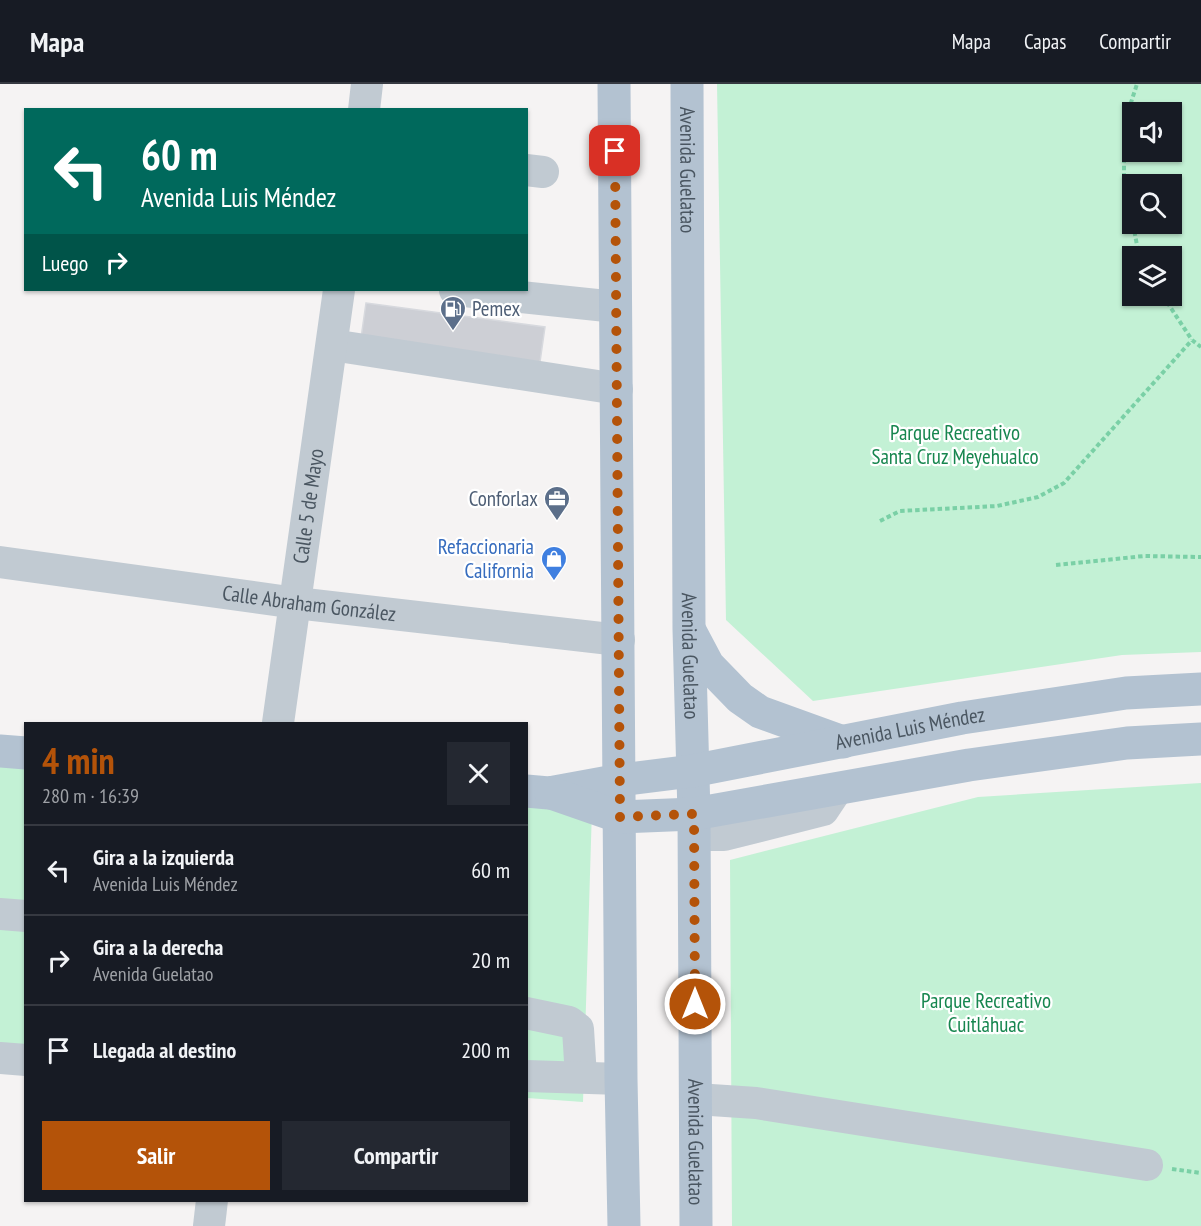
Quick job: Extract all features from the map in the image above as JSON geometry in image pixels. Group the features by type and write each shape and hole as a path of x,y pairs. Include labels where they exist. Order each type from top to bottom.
{"main road":[{"path":"614,84 624,1226"},
{"name":"Avenida Guelatao","path":"687,84 689,628 694,814 696,1226"},
{"path":"689,628 708,664 740,698 760,712 843,742"},
{"name":"Avenida Luis Méndez","path":"538,792 692,771 962,718 1126,693 1201,689"},
{"path":"538,792 620,817 694,814 969,765 1127,742 1201,739"},
{"path":"0,751 24,753"}],"street":[{"path":"364,108 367,84"},
{"name":"Calle 5 de Mayo","path":"278,722 339,291"},
{"path":"464,291 616,307"},
{"path":"332,345 617,389"},
{"name":"Calle Abraham González","path":"0,562 296,603 619,640"},
{"path":"0,914 24,916"},
{"path":"528,1013 569,1022 578,1029 581,1077"},
{"path":"0,1058 24,1060"},
{"path":"528,1076 621,1079"},
{"path":"696,1100 756,1103 1147,1165"},
{"path":"209,1226 212,1202"}],"path":[{"path":"1124,174 1124,124 1137,84"},
{"path":"1170,306 1192,340 1201,347"},
{"path":"1196,344 1201,339"},
{"path":"880,521 900,511 997,506 1038,497 1064,483 1192,340"},
{"path":"1056,566 1144,556 1201,557"}],"green space":[{"name":"Parque Recreativo Santa Cruz Meyehualco","path":"717,84 1201,84 1201,652 1122,655 813,701 726,620"},
{"path":"0,765 24,767 24,1058 0,1056"},
{"name":"Parque Recreativo Cuitláhuac","path":"1201,783 1201,1226 732,1226 730,860 978,797"},
{"path":"528,804 592,809 583,1102 528,1098"}],"building":[{"name":"Pemex","path":"366,303 545,327 540,362 361,338"}],"place":[{"name":"Pemex","path":"453,332"},
{"name":"Conforlax","path":"557,522"},
{"name":"Refaccionaria California","path":"554,582"}],"route":[{"path":"615,151 620,817 694,814 695,1004"}]}
